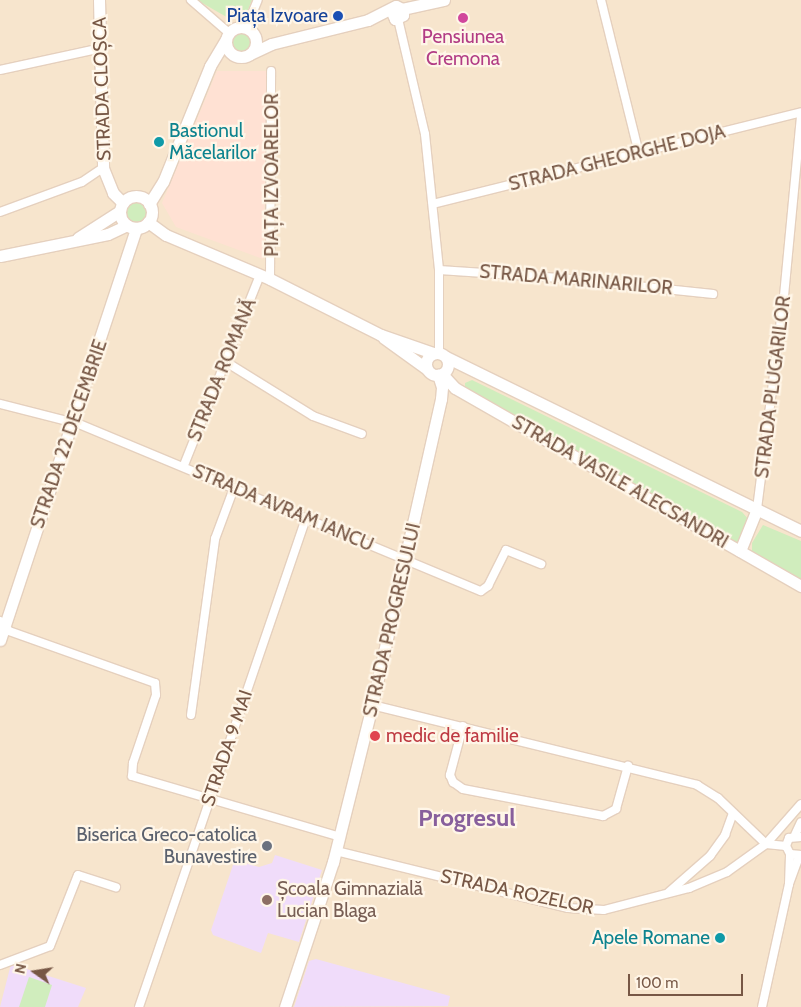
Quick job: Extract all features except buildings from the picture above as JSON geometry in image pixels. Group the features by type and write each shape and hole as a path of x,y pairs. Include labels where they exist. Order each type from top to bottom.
{"street":[{"name":"STRADA CLOȘCA","path":"99,0 102,48 104,168 113,192 122,207"},
{"path":"191,0 228,36 229,51 238,57"},
{"path":"250,54 255,45 249,31 258,0"},
{"path":"210,66 224,58 250,54 271,44 444,0"},
{"path":"601,0 639,153"},
{"path":"399,11 421,113 432,204 439,270 440,354 448,367 440,375"},
{"path":"149,204 164,182 210,66 228,36 236,28 249,31 271,44"},
{"path":"0,70 102,48"},
{"name":"PIAȚA IZVOARELOR","path":"265,277 271,71"},
{"name":"STRADA GHEORGHE DOJA","path":"432,204 801,112"},
{"name":"STRADA PLUGARILOR","path":"757,509 775,380 801,116"},
{"path":"0,212 82,182 104,168"},
{"path":"0,256 108,234 148,222 152,213 149,204 139,197 77,239"},
{"path":"122,207 132,227"},
{"name":"STRADA VASILE ALECSANDRI","path":"148,222 166,236 265,277 381,335 440,354 801,531"},
{"name":"STRADA 22 DECEMBRIE","path":"0,640 2,624 74,422 133,243 132,227"},
{"name":"STRADA MARINARILOR","path":"439,270 560,278 713,294"},
{"name":"STRADA ROMANĂ","path":"184,465 226,362 265,277"},
{"name":"STRADA VASILE ALECSANDRI","path":"381,335 427,369 440,375 455,388 801,586"},
{"path":"427,369 426,361 440,354"},
{"path":"226,362 314,416 362,434"},
{"name":"STRADA PROGRESULUI","path":"285,1007 340,837 407,560 442,399 440,375"},
{"name":"STRADA AVRAM IANCU","path":"0,404 74,422 184,465 234,488 485,591 506,550 541,564"},
{"path":"191,715 215,539 234,488"},
{"path":"740,551 757,509"},
{"name":"STRADA 9 MAI","path":"139,1007 306,518"},
{"path":"2,624 155,683 156,695 133,763 132,776 340,837"},
{"path":"372,705 628,766 697,785 718,798 766,844 786,846"},
{"path":"463,726 450,775 453,782 463,789 603,816 616,809 628,766"},
{"name":"STRADA ROZELOR","path":"336,851 587,911 635,904 720,875 766,844 801,804"},
{"name":"STRADA ROZELOR","path":"667,894 710,856 725,835 733,813"},
{"path":"789,884 790,854 786,846 787,840 798,836 801,822"},
{"path":"762,1007 789,884 800,855 790,854"},
{"path":"0,965 13,962 53,943 78,875 116,887"}],"shaded area":[{"path":"0,0 801,0 801,1007 0,1007"},
{"path":"217,71 268,71 263,259 176,227 162,203"},
{"name":"Școala Gimnazială Lucian Blaga","path":"275,855 322,870 299,942 268,933 261,953 213,935 211,930 233,865 238,861 259,867 272,863"},
{"path":"316,959 450,996 448,1006 294,1007 309,961"},
{"path":"11,964 86,988 78,1007 0,1007"}],"green space":[{"path":"197,0 252,0 247,12 235,7 230,19"},
{"path":"240,31 248,34 251,42 248,50 240,53 232,50 229,42 232,34"},
{"path":"136,200 145,203 148,212 145,221 136,224 127,221 124,212 127,203"},
{"path":"472,380 742,512 749,520 740,544 465,390 465,383"},
{"path":"763,525 801,541 801,582 752,553 752,543"},
{"path":"29,977 52,985 45,1007 19,1007"}],"place":[{"name":"Piața Izvoare","path":"338,16"},
{"name":"Pensiunea Cremona","path":"463,18"},
{"name":"Bastionul Măcelarilor","path":"159,142"},
{"name":"medic de familie","path":"375,736"},
{"name":"Biserica Greco-catolica Bunavestire","path":"267,846"},
{"name":"Școala Gimnazială Lucian Blaga","path":"267,900"},
{"name":"Apele Romane","path":"720,938"}],"district":[{"name":"Progresul","path":"467,818"}]}
